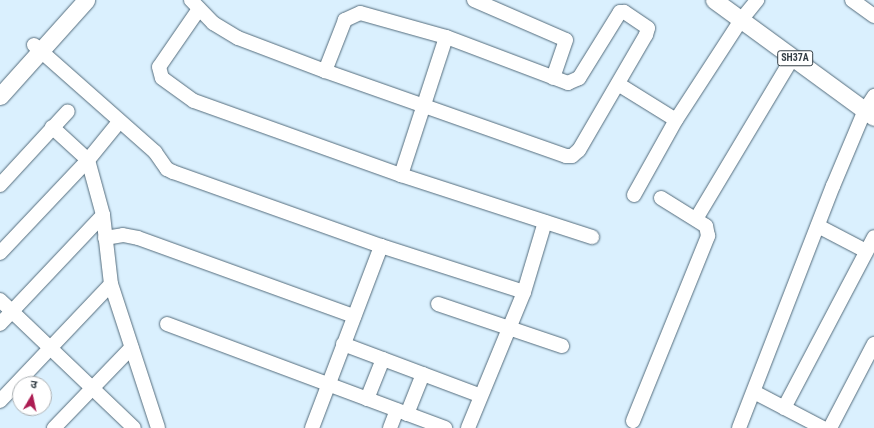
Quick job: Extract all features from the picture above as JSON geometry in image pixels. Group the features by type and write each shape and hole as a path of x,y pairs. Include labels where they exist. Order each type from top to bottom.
{"main road":[{"path":"0,96 74,0"},
{"path":"0,82 86,0"},
{"name":"SH37A","path":"714,0 869,114"}],"street":[{"path":"474,0 566,40 552,78"},
{"path":"634,195 676,120 741,20 757,0"},
{"path":"852,0 874,16"},
{"path":"325,71 345,20 360,12 446,37 568,83 578,78 617,15 624,12 645,24 648,31 579,150 572,156 566,156 325,71 224,32 195,4 162,62 159,72 162,78 194,101 401,175 592,237"},
{"path":"401,175 446,37"},
{"path":"37,48 119,122 155,152 167,169 381,246 524,292"},
{"path":"696,219 793,57"},
{"path":"618,84 676,120"},
{"path":"739,428 818,226 869,114 874,96"},
{"path":"0,184 68,111"},
{"path":"0,253 88,160 119,122"},
{"path":"52,127 88,160 102,215 111,284 158,428"},
{"path":"633,421 708,236 706,226 661,198"},
{"path":"0,324 102,215"},
{"path":"468,428 480,395 524,292 545,222"},
{"path":"818,226 866,251"},
{"path":"105,238 123,235 138,238 354,316"},
{"path":"784,408 874,237"},
{"path":"312,428 381,246"},
{"path":"0,401 49,347 111,284"},
{"path":"0,300 91,389 134,428"},
{"path":"438,304 508,330 562,346"},
{"path":"166,324 445,428"},
{"path":"343,344 480,395"},
{"path":"830,428 874,344"},
{"path":"54,428 132,347"},
{"path":"367,399 383,359"},
{"path":"390,428 402,412 423,374"},
{"path":"754,392 823,428"}]}
